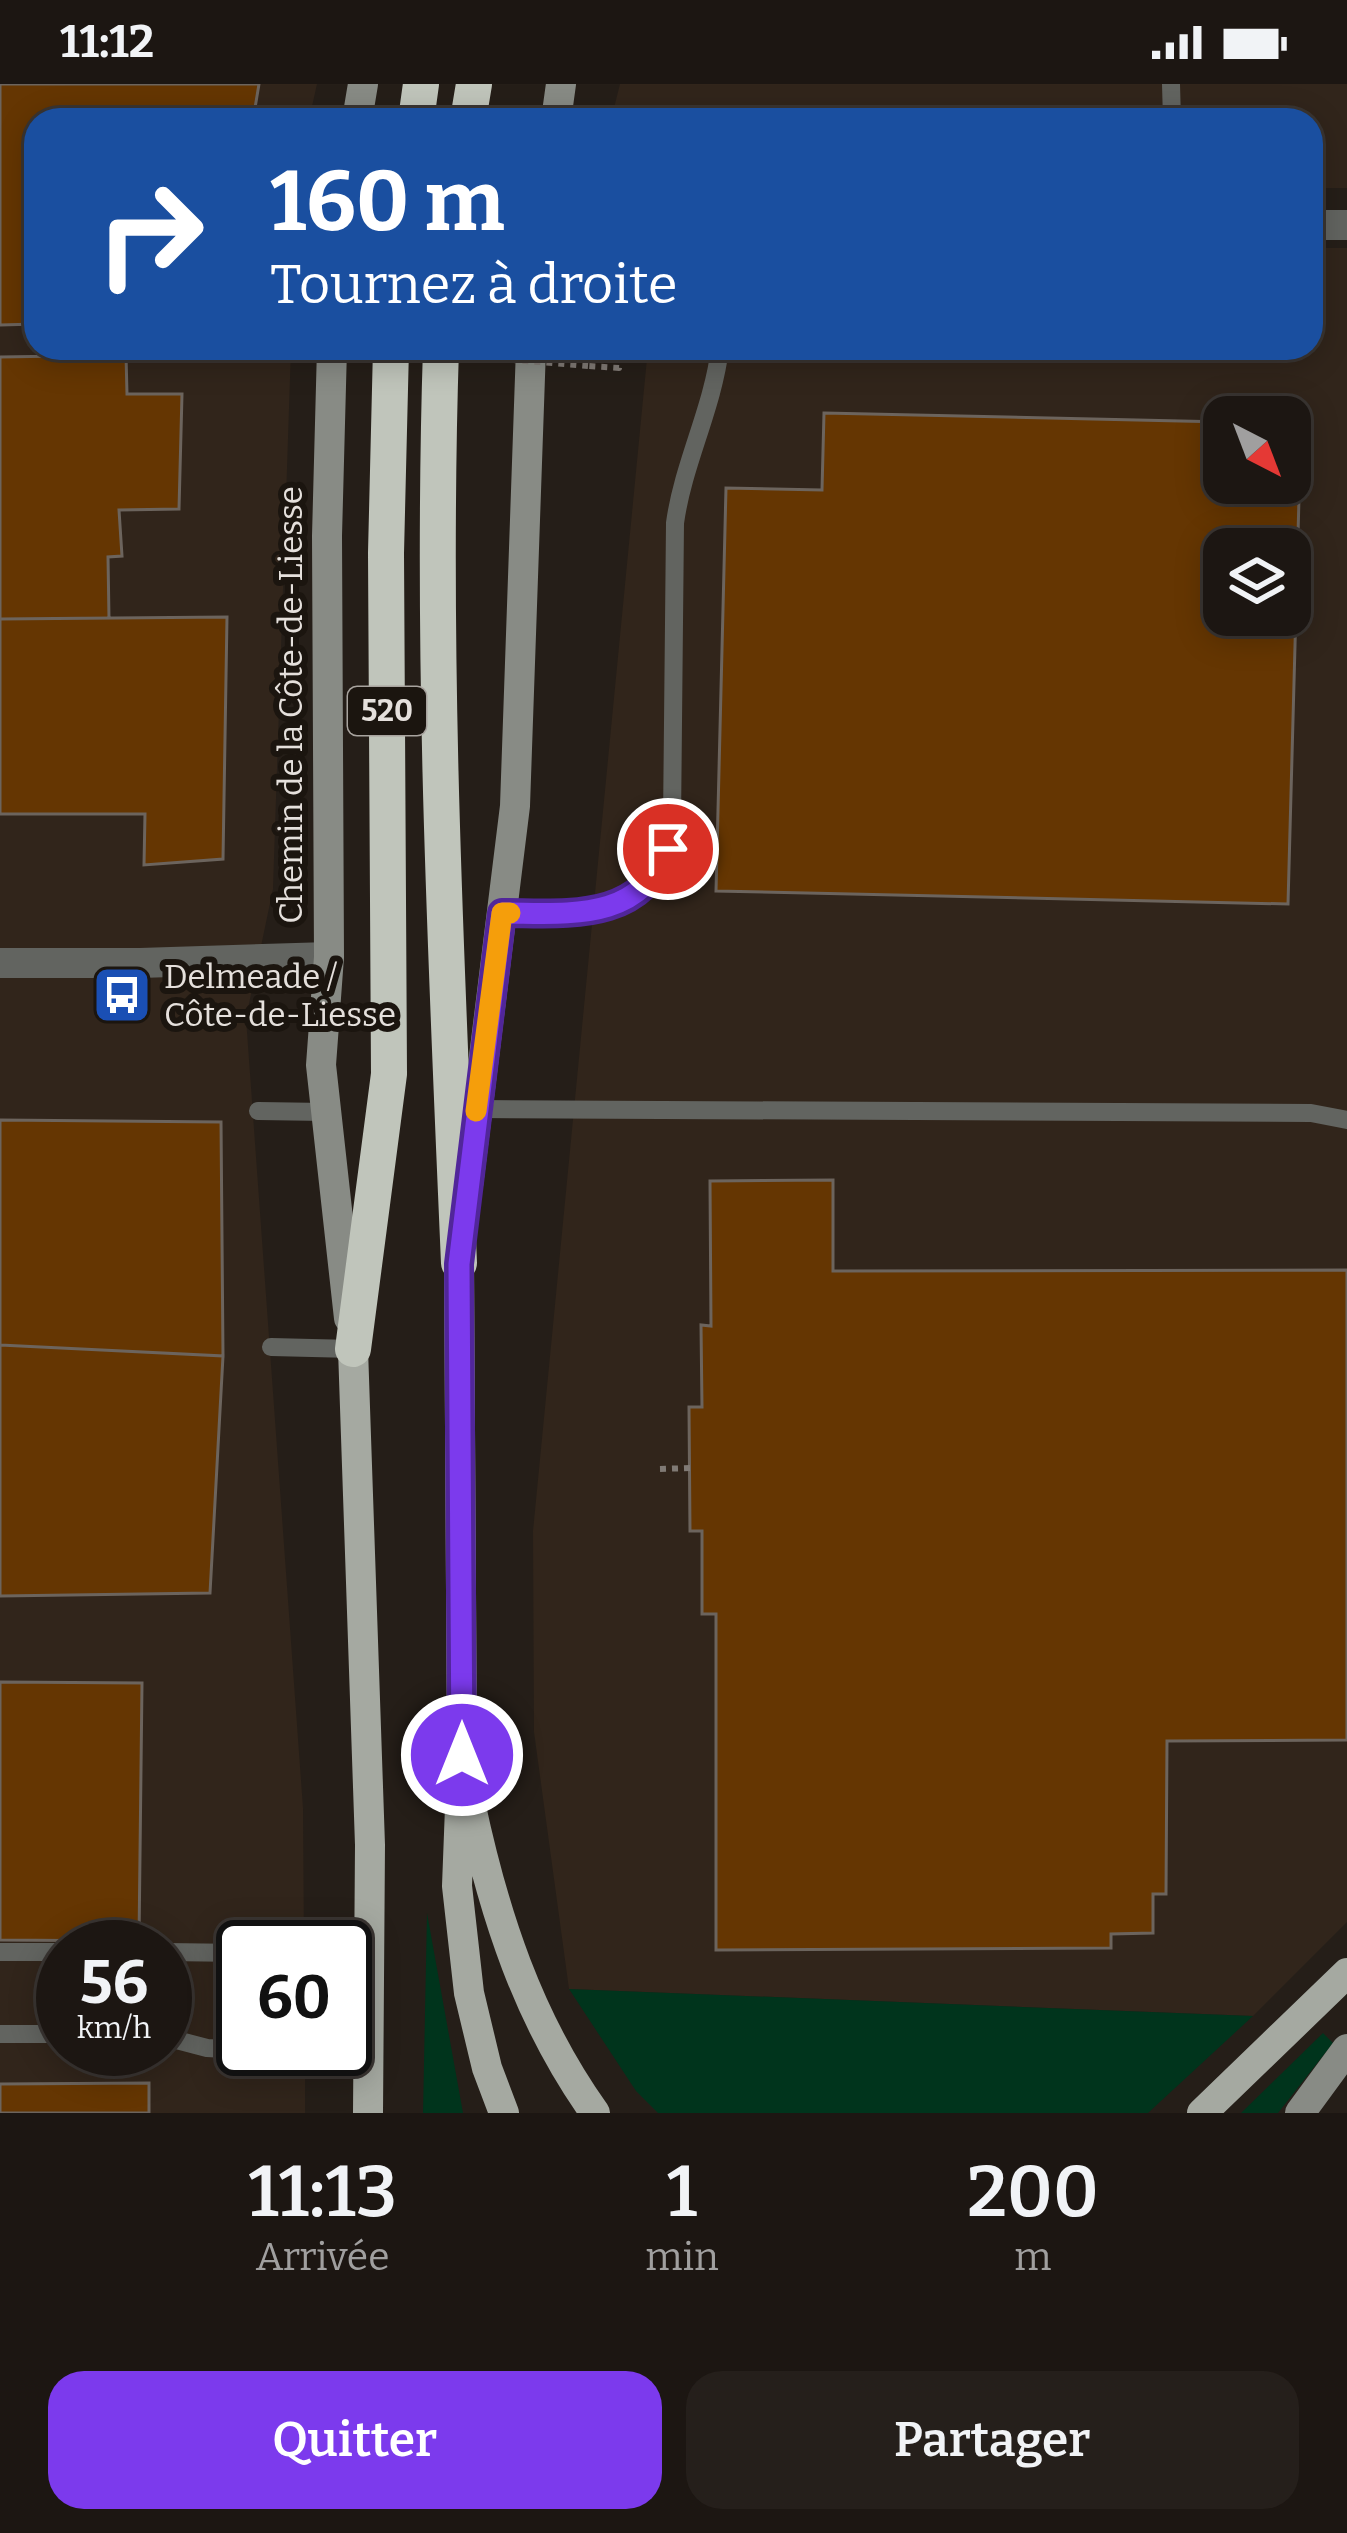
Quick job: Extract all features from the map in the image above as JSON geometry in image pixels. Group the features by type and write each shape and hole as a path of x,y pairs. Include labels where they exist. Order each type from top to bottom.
{"highway":[{"name":"Chemin de la Côte-de-Liesse","path":"352,1348 388,1074 386,553 391,360"},
{"name":"520","path":"441,360 439,785 459,1264"}],"main road":[{"name":"Chemin de la Côte-de-Liesse","path":"332,360 327,536 329,957 321,1064 352,1348 370,1845 361,1920"},
{"path":"504,2113 476,2028 463,1956 457,1856 462,1755 459,1264 515,806 543,360"},
{"path":"462,1755 474,1823 520,1978 556,2055 596,2113"},
{"path":"1202,2113 1347,1972"},
{"path":"1300,2113 1347,2049"},
{"name":"Chemin de la Côte-de-Liesse","path":"368,2076 368,2113"}],"street":[{"path":"0,963 329,957"}],"lane":[{"path":"502,913 614,906 647,884 668,849 675,524 718,360"},
{"path":"477,1109 1311,1113 1347,1120"},
{"path":"258,1111 326,1112"},
{"path":"271,1347 352,1348"},
{"path":"0,1952 36,1952"},
{"path":"0,2035 36,2034"}],"path":[{"path":"514,360 619,368 620,360"},
{"path":"660,1469 690,1468"}],"shaded area":[{"path":"0,84 317,84 312,108 24,108 24,360 291,360 273,889 246,1018 303,1808 304,1920 216,1920 216,2076 305,2076 305,2113 0,2113"},
{"path":"620,84 1347,84 1347,188 1323,188 1323,108 614,108"},
{"path":"1323,248 1347,248 1347,1922 1253,2016 569,1989 534,1732 533,1531 647,360 1323,360"}],"green space":[{"path":"427,1913 463,2113 423,2113"},
{"path":"569,1989 1253,2016 1148,2113 658,2113 636,2091"},
{"path":"1323,2033 1333,2043 1278,2113 1241,2113"}],"building":[{"path":"0,84 259,84 255,108 24,108 24,324 0,325"},
{"path":"0,357 126,360 127,394 182,394 179,509 119,510 122,556 108,557 109,618 0,619"},
{"path":"824,413 1203,422 1203,504 1299,504 1298,528 1203,528 1203,636 1295,636 1288,904 716,891 726,488 822,490"},
{"path":"227,617 223,859 144,865 145,814 0,814 0,619"},
{"path":"0,1120 221,1122 223,1356 0,1345"},
{"path":"833,1180 833,1271 1347,1270 1347,1740 1167,1741 1166,1894 1153,1894 1153,1933 1111,1934 1111,1948 716,1950 716,1614 702,1614 702,1531 690,1531 689,1407 702,1407 701,1325 711,1326 710,1181"},
{"path":"0,1345 223,1356 210,1593 0,1596"},
{"path":"0,1682 142,1683 139,1920 36,1920 36,1940 0,1940"},
{"path":"149,2083 149,2113 0,2113 0,2084"}],"slow traffic":[{"path":"476,1111 502,913 510,913"}],"place":[{"name":"Delmeade / Côte-de-Liesse","path":"122,995"}],"route":[{"path":"462,1755 459,1264 502,913 614,906 647,884 668,849"}]}
